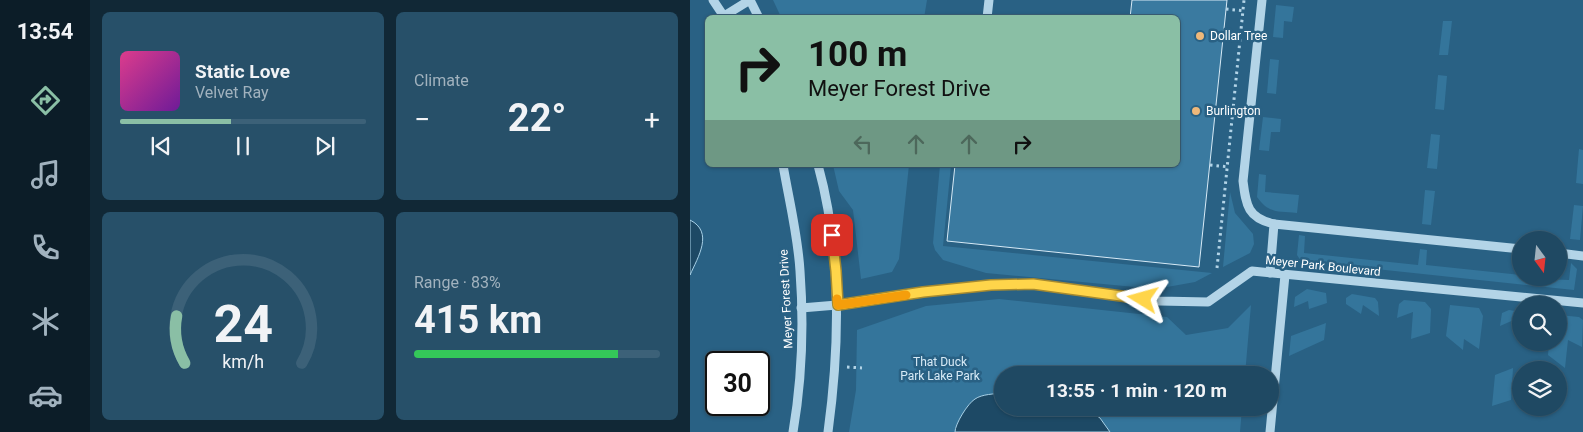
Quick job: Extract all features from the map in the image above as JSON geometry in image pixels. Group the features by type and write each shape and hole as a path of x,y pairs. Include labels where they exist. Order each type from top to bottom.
{"street":[{"path":"713,0 723,15"},
{"path":"727,15 750,0 758,15"},
{"path":"987,15 988,0"},
{"path":"1262,0 1243,181 1245,198 1251,212 1259,221 1512,249"},
{"name":"Meyer Forest Drive","path":"783,167 800,270 802,340 799,401 793,432"},
{"path":"818,167 830,217 838,305 834,383 828,432"},
{"path":"1270,273 1274,224"},
{"path":"1568,254 1583,256"},
{"name":"Meyer Park Boulevard","path":"801,308 838,305 923,292 981,286 1033,284 1159,301 1208,302 1252,271 1583,303"},
{"path":"1270,432 1285,274"}],"path":[{"path":"1217,268 1244,0"},
{"path":"1226,9 1260,13"},
{"path":"1210,165 1244,168"}],"green space":[{"path":"773,0 927,0 924,15 780,15"},
{"path":"1276,5 1294,7 1292,22 1284,21 1283,38 1273,37"},
{"path":"1443,21 1452,21 1448,55 1439,55"},
{"path":"1270,59 1279,60 1276,94 1267,93"},
{"path":"1438,75 1447,76 1444,110 1435,109"},
{"path":"1263,117 1281,119 1280,132 1271,132 1269,151 1259,150"},
{"path":"1431,134 1440,135 1437,169 1427,168"},
{"path":"1579,149 1583,150 1583,184 1576,183"},
{"path":"833,167 909,167 899,259 892,272 861,279 853,210 839,191"},
{"path":"940,167 951,167 943,246 1212,273 1195,282 1156,289 986,273 943,260 935,250 933,243"},
{"path":"1259,174 1266,175 1265,192 1299,195 1297,213 1274,211 1261,202 1257,197"},
{"path":"1425,190 1435,191 1431,225 1422,224"},
{"path":"1230,192 1235,213 1253,234 1254,244 1250,253 1223,267"},
{"path":"1574,205 1583,206 1580,240 1570,239"},
{"path":"1299,235 1305,236 1304,253 1418,265 1420,249 1427,250 1426,265 1512,274 1512,283 1301,261 1297,255"},
{"path":"1571,263 1577,269 1574,290 1536,286 1568,286"},
{"path":"1307,289 1326,293 1327,303 1309,309 1308,301 1294,307 1295,297"},
{"path":"1352,294 1375,298 1378,302 1379,316 1363,305 1361,314 1346,304 1346,298"},
{"name":"That Duck Park Lake Park","path":"999,299 1167,317 1186,335 1228,328 1251,305 1246,366 994,366 994,416 1241,416 1240,432 849,432 856,390 857,330 926,306"},
{"path":"1404,300 1425,302 1431,309 1430,333 1411,339 1413,312 1397,318 1399,304"},
{"path":"1450,305 1479,308 1483,316 1479,349 1464,339 1463,350 1446,336"},
{"path":"1512,310 1512,321 1500,326 1502,313"},
{"path":"1567,316 1579,317 1583,320 1582,347 1568,340 1567,349"},
{"path":"1326,323 1324,340 1289,356 1291,336"},
{"path":"1548,351 1567,351 1566,361 1556,361 1548,355"},
{"path":"1512,368 1511,400 1492,406 1495,375"}],"shaded area":[{"path":"690,220 697,225 703,238 700,253 690,275"},
{"path":"988,394 994,394 994,416 1097,416 1110,432 955,432 959,419 972,401"}],"building":[{"name":"Burlington","path":"1132,0 1227,0 1199,267 947,241 955,167 1180,167 1180,15 1130,15"}],"slow traffic":[{"path":"837,299 838,305 906,295"}],"place":[{"name":"Dollar Tree","path":"1200,36"},
{"name":"Burlington","path":"1196,111"}],"route":[{"path":"832,235 838,305 923,292 991,285 1033,284 1143,299"}]}
